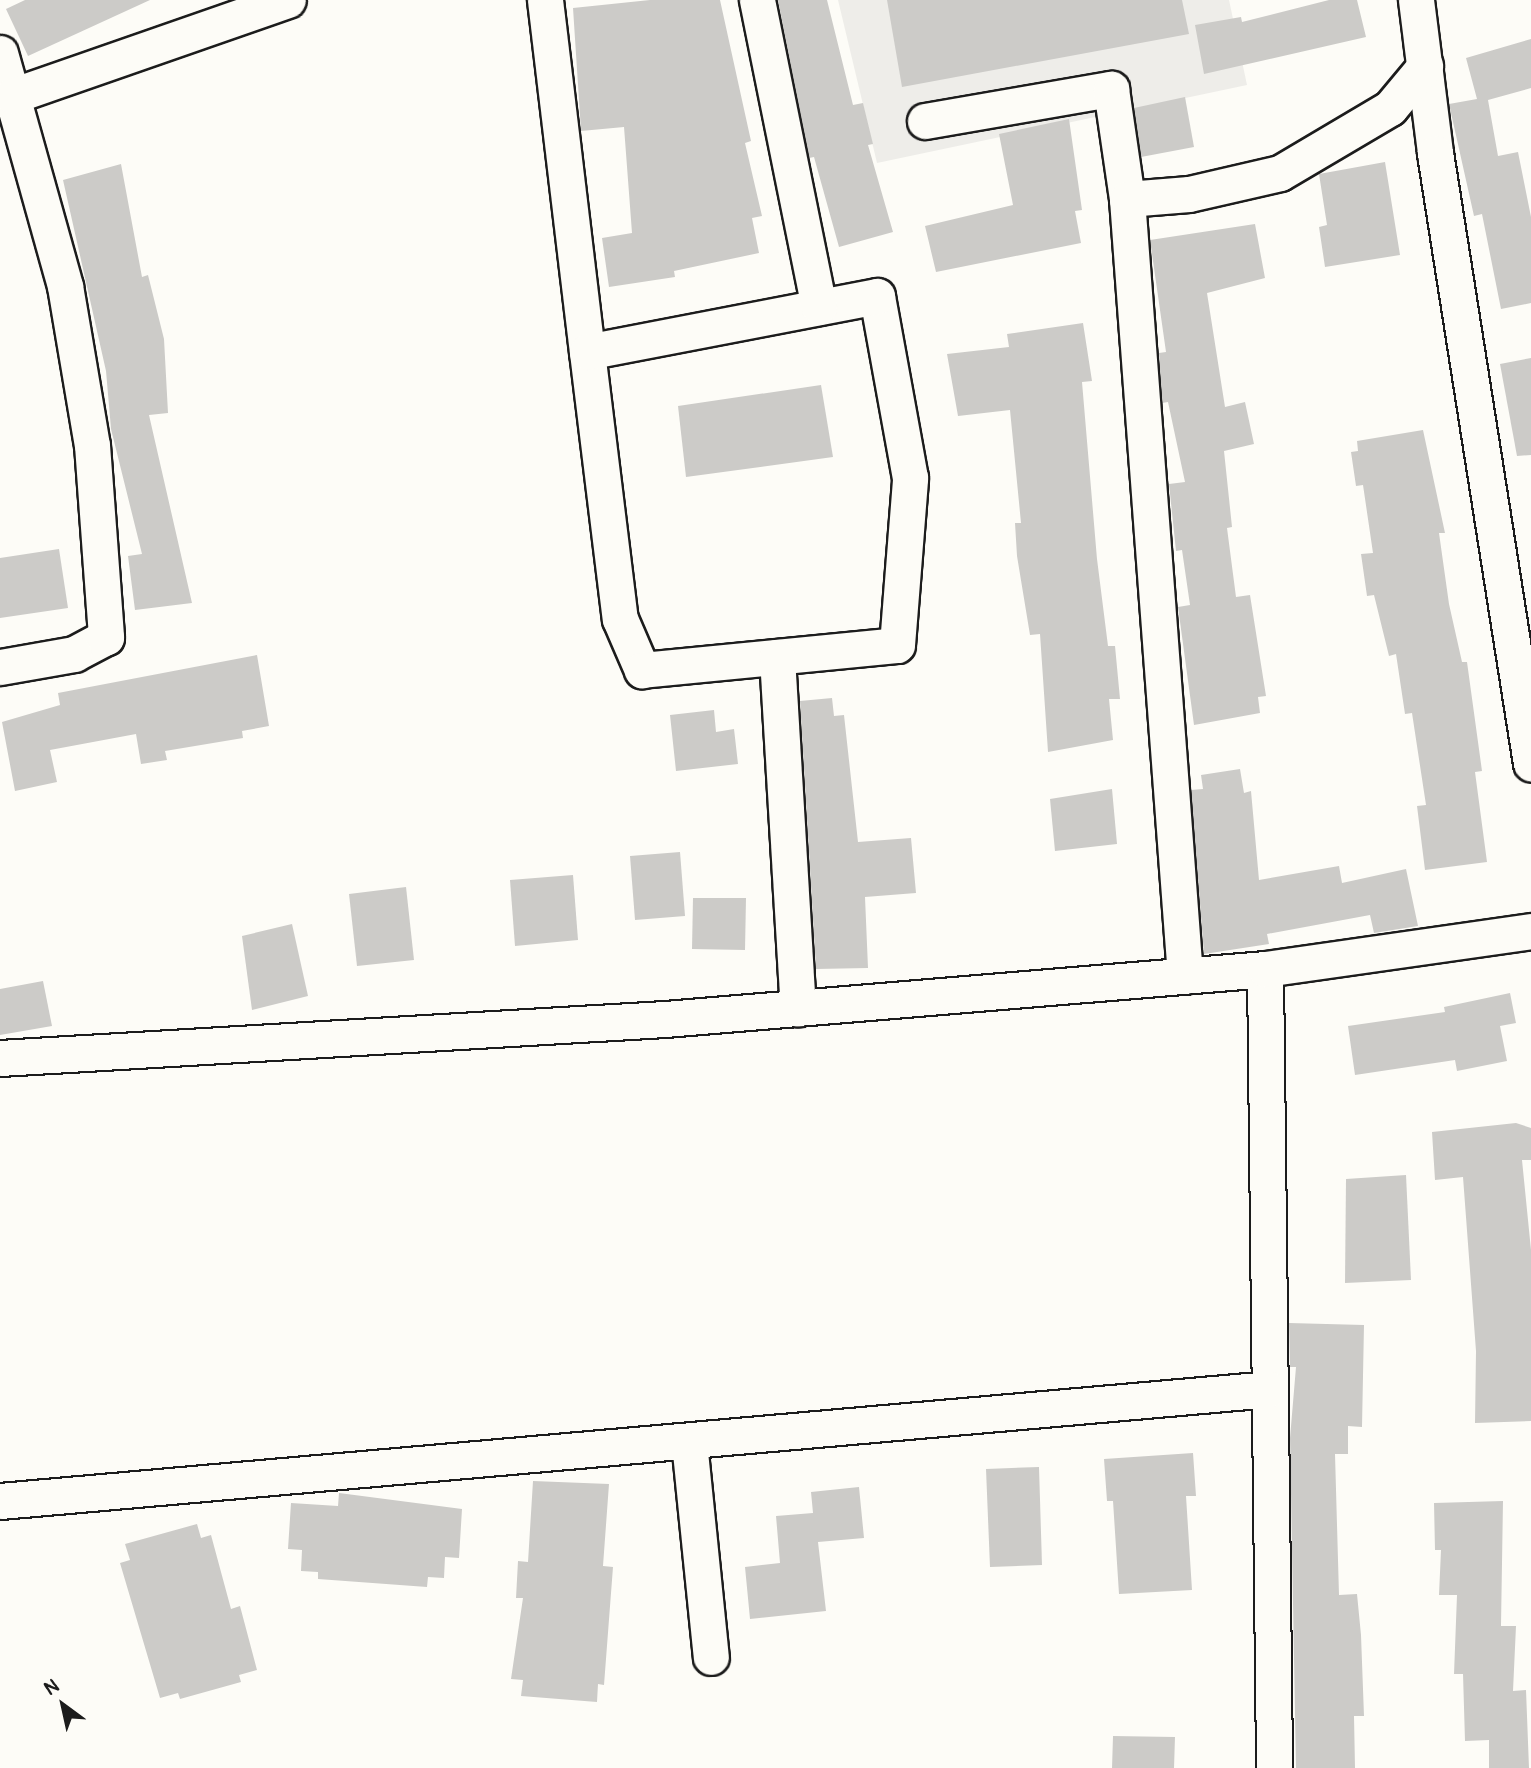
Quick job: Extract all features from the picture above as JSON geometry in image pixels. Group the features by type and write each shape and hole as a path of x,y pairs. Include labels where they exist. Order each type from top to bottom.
{"street":[{"path":"12,96 288,0"},
{"path":"545,0 587,352 620,619 642,670 897,645 910,478 877,296 587,352"},
{"path":"757,0 819,307"},
{"path":"1425,2 1424,66 1531,763"},
{"path":"0,53 65,286 92,445 106,637 74,654 0,667"},
{"path":"1127,199 1189,194 1280,173 1390,108 1424,66"},
{"path":"925,121 1111,89 1127,199 1185,976"},
{"path":"777,657 798,1008"},
{"path":"0,1058 798,1008 1185,976 1265,969 1531,931"},
{"path":"1265,969 1274,1768"},
{"path":"0,1501 1269,1389"},
{"path":"689,1442 711,1657"}],"shaded area":[{"path":"838,0 1229,0 1247,85 877,163"}],"building":[{"path":"25,0 150,0 28,56 6,9"},
{"path":"650,0 720,0 751,141 745,143 762,216 752,218 759,253 674,271 675,277 609,287 602,238 632,233 624,127 581,131 573,8"},
{"path":"778,0 827,0 853,105 863,103 873,144 868,145 893,232 839,247 814,157 809,158"},
{"path":"887,0 1182,0 1189,34 902,87"},
{"path":"1329,0 1357,0 1366,37 1204,74 1195,25 1241,17 1242,22"},
{"path":"1531,39 1531,88 1488,100 1498,156 1518,152 1531,217 1531,303 1501,309 1482,214 1474,216 1449,104 1477,99 1466,58"},
{"path":"1185,97 1194,147 1141,157 1134,108"},
{"path":"1069,119 1082,210 1075,211 1081,243 936,272 925,226 1013,205 999,134"},
{"path":"1385,162 1400,255 1325,267 1319,227 1327,225 1319,174"},
{"path":"121,164 142,277 148,275 164,339 168,413 149,415 192,603 135,610 128,556 142,554 111,429 106,371 63,180"},
{"path":"1255,224 1265,278 1207,293 1225,407 1245,402 1254,444 1224,451 1232,527 1227,528 1236,597 1250,595 1266,696 1258,697 1260,713 1194,725 1178,607 1190,605 1182,550 1176,551 1169,484 1185,482 1168,402 1162,403 1159,353 1166,352 1150,240"},
{"path":"1083,323 1092,381 1082,382 1097,559 1108,646 1115,646 1120,699 1109,699 1113,740 1048,752 1040,634 1030,635 1017,556 1015,523 1021,523 1010,410 958,416 947,354 1009,347 1007,334"},
{"path":"1531,358 1531,455 1517,456 1500,364"},
{"path":"821,385 833,457 686,477 678,406"},
{"path":"1423,430 1445,533 1439,533 1449,604 1462,662 1467,662 1482,771 1475,772 1487,862 1425,870 1417,806 1426,805 1412,713 1405,714 1396,654 1389,656 1374,595 1367,596 1361,554 1373,553 1363,485 1356,486 1351,452 1358,451 1357,441"},
{"path":"59,549 68,608 0,618 0,558"},
{"path":"257,655 269,726 242,731 243,738 165,751 167,760 141,764 136,734 50,750 57,782 15,791 2,722 60,705 58,693"},
{"path":"832,698 834,716 844,715 858,842 911,838 916,893 865,897 868,968 816,969 800,701"},
{"path":"714,710 716,732 734,729 738,764 676,771 670,715"},
{"path":"1240,769 1244,793 1251,791 1259,880 1339,866 1342,883 1406,869 1418,926 1374,933 1370,915 1267,934 1269,944 1204,954 1191,790 1203,789 1201,775"},
{"path":"1112,789 1117,844 1055,851 1050,799"},
{"path":"680,852 685,916 635,920 630,856"},
{"path":"573,875 578,940 515,946 510,880"},
{"path":"406,887 414,960 357,966 349,894"},
{"path":"693,898 746,898 745,950 692,949"},
{"path":"292,924 308,996 252,1010 242,936"},
{"path":"43,981 52,1026 0,1035 0,989"},
{"path":"1510,993 1516,1023 1500,1026 1507,1061 1457,1071 1455,1060 1355,1075 1348,1026 1445,1012 1444,1007"},
{"path":"1516,1123 1531,1128 1531,1160 1522,1160 1531,1250 1531,1421 1475,1423 1476,1351 1463,1177 1435,1180 1432,1132"},
{"path":"1406,1175 1411,1280 1345,1283 1346,1179"},
{"path":"1289,1323 1364,1325 1362,1427 1348,1426 1348,1454 1335,1454 1339,1595 1357,1594 1361,1635 1364,1716 1354,1716 1355,1768 1296,1768 1290,1438 1296,1367 1290,1367"},
{"path":"1193,1453 1196,1496 1186,1496 1192,1590 1119,1594 1113,1501 1107,1501 1104,1459"},
{"path":"1039,1467 1042,1565 990,1567 986,1469"},
{"path":"533,1481 609,1484 603,1566 613,1567 604,1685 598,1684 597,1702 521,1696 523,1680 511,1679 523,1598 516,1598 518,1561 528,1562"},
{"path":"859,1487 864,1538 818,1542 826,1611 750,1619 745,1567 780,1563 776,1516 813,1513 811,1492"},
{"path":"339,1493 462,1509 459,1558 445,1557 444,1578 428,1577 427,1587 318,1579 318,1572 301,1571 302,1550 288,1549 291,1503 338,1506"},
{"path":"1503,1501 1501,1626 1516,1626 1513,1691 1526,1690 1529,1768 1489,1768 1489,1740 1465,1741 1463,1674 1454,1674 1457,1595 1439,1595 1441,1550 1435,1550 1434,1503"},
{"path":"197,1524 201,1538 211,1535 231,1609 240,1606 257,1670 239,1675 241,1682 180,1699 178,1693 160,1698 120,1563 130,1560 125,1544"},
{"path":"1113,1736 1175,1737 1174,1768 1112,1768"}]}
